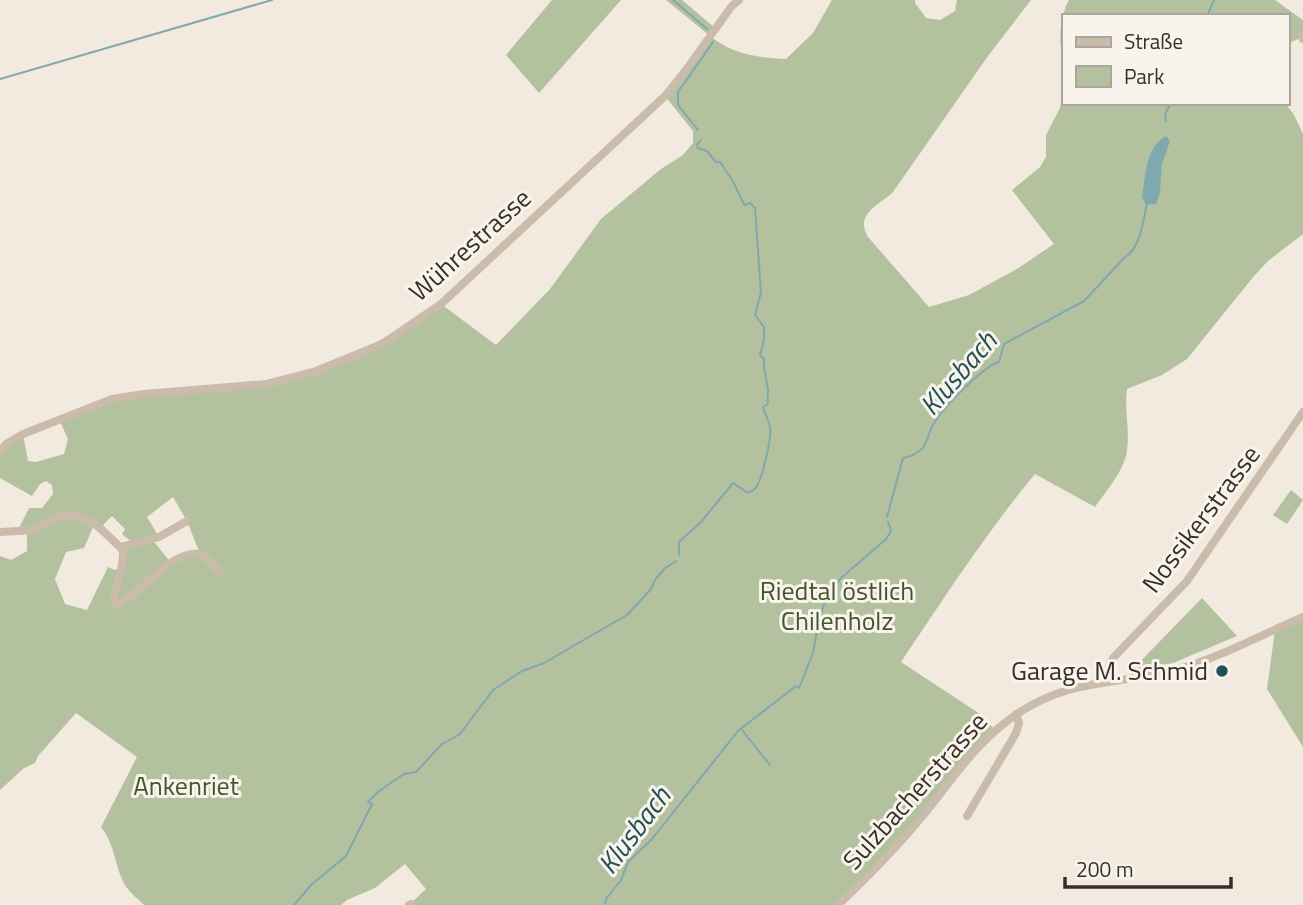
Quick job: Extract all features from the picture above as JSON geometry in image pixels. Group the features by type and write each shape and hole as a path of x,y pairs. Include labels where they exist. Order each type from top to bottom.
{"street":[{"name":"Wührestrasse","path":"0,450 23,434 112,399 242,387 289,379 351,358 382,344 441,304 665,96 739,0"},
{"name":"Nossikerstrasse","path":"1110,680 1109,667 1113,658 1187,581 1303,412"},
{"path":"0,532 34,530 58,517 72,515 88,520 120,547 123,556 122,572 114,595 118,605 171,564 192,554 205,557 220,572"},
{"path":"120,547 159,537 187,521"},
{"name":"Sulzbacherstrasse","path":"838,905 910,831 978,747 1016,715 1056,693 1188,666 1303,617"},
{"path":"967,816 1016,733 1019,723 1016,715"}],"green space":[{"path":"552,0 621,0 539,93 506,55"},
{"path":"666,0 682,0 715,28 710,36"},
{"path":"832,0 915,0 926,18 940,20 955,11 957,0 1031,0 988,56 893,192 870,210 864,222 868,237 929,307 969,295 1017,269 1054,244 1012,190 1040,167 1046,157 1046,135 1060,108 1062,98 1062,105 1286,105 1303,134 1303,234 1268,261 1254,276 1187,359 1162,375 1127,389 1126,458 1095,507 1035,474 999,519 901,662 980,714 995,730 910,831 838,905 409,905 426,889 405,864 375,888 341,905 144,905 124,883 101,827 137,757 76,713 38,756 35,763 24,768 0,790 0,556 11,560 27,551 27,531 18,530 29,508 42,508 53,494 52,485 46,481 40,484 32,496 0,478 0,451 23,434 28,461 36,462 64,454 68,439 59,419 112,399 266,384 351,358 441,304 496,345 550,289 601,219 661,169 683,155 693,143 693,131 665,96 710,36 727,47 746,54 786,59 813,33","holes":["173,497 187,521 200,554 171,563 152,539 159,537 147,517","112,516 125,529 122,534 133,543 123,550 123,565 115,570 108,567 87,610 65,604 55,579 66,552 84,548 94,525 100,528"]},
{"path":"1069,0 1275,0 1303,20 1303,37 1289,43 1289,14 1064,14"},
{"path":"1291,490 1303,500 1287,524 1273,515"},
{"path":"1202,598 1237,636 1173,663 1132,670"},
{"path":"1303,614 1303,747 1267,689 1275,630"}],"water":[{"path":"1166,136 1170,141 1162,164 1160,192 1156,204 1146,205 1142,197 1150,155 1159,141"}],"waterway":[{"path":"0,79 272,0"},
{"path":"673,0 707,29"},
{"name":"Klusbach","path":"1208,14 1214,0"},
{"path":"698,130 678,105 678,92 713,42"},
{"name":"Klusbach","path":"1166,121 1165,114 1170,105"},
{"path":"679,555 679,542 701,522 733,483 748,493 756,488 764,467 770,433 763,407 768,404 768,391 764,359 760,355 764,327 755,315 761,292 755,208 750,203 745,205 720,162 716,162 707,151 698,148 697,144 701,140"},
{"name":"Klusbach","path":"887,517 903,458 922,449 934,423 948,405 975,378 999,362 1004,344 1084,301 1130,253 1140,233 1147,203"},
{"name":"Klusbach","path":"605,905 606,899 621,880 628,862 652,839 738,731 796,686 799,688 813,653 824,604 840,579 886,539 891,531 888,522"},
{"path":"294,905 311,885 346,856 372,804 368,802 379,791 404,774 416,772 442,744 460,734 493,690 522,671 544,663 627,615 651,589 664,569 676,561"},
{"path":"742,730 770,765"}],"place":[{"name":"Garage M. Schmid","path":"1222,671"}],"park label":[{"name":"Riedtal östlich Chilenholz","path":"837,606"},
{"name":"Ankenriet","path":"186,786"}]}
